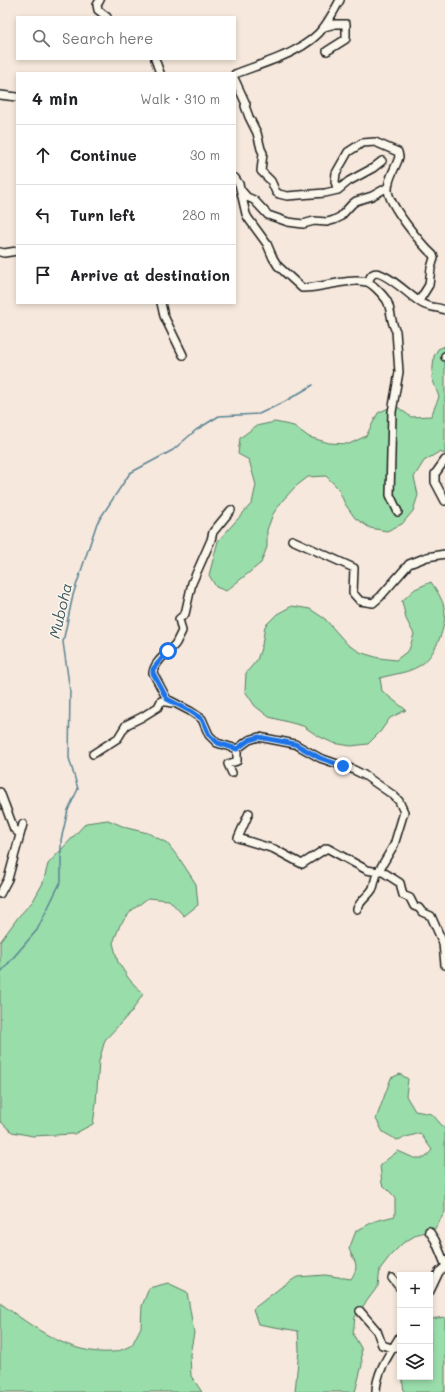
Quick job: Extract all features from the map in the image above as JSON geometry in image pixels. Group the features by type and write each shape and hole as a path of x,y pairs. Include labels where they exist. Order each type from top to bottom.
{"street":[{"path":"100,0 97,5 98,10 106,16"},
{"path":"236,74 288,54 312,38 324,27 340,0"},
{"path":"324,27 335,24 346,24 346,39 328,51"},
{"path":"155,60 160,72"},
{"path":"236,82 246,104 263,153 261,171 271,180 276,192 287,196 325,193 338,190 349,181 373,168 382,161"},
{"path":"0,96 16,98"},
{"path":"338,190 334,177 342,160 348,152 362,143 376,142 398,152 399,157 388,188 390,200 399,214 434,258 430,268 429,285 419,301"},
{"path":"236,180 239,184 246,214 268,244 273,258 283,271 302,288 351,281 368,282 382,293 387,301 393,326 396,331 399,372 392,412 390,495 398,512"},
{"path":"240,189 254,200 268,216 288,222 303,224 314,221 327,222 340,218 352,204 388,188"},
{"path":"0,252 4,253 16,251"},
{"path":"368,282 371,276 377,274 394,281 419,301 428,306 445,310"},
{"path":"161,304 164,316 183,355"},
{"path":"445,460 435,474 435,482 445,501"},
{"path":"231,510 213,532 192,583 185,614 179,619 182,631 175,644 153,669 153,673 167,699 202,719 209,735 218,743 237,749"},
{"path":"292,540 354,568 353,593 360,601 373,603 409,564 426,557 445,554"},
{"path":"93,754 118,738 126,725 158,708 161,701 176,703"},
{"path":"237,749 249,740 259,737 295,744 320,758 358,772 399,801 404,812 394,845 374,877 372,888 359,902 357,909"},
{"path":"232,773 228,764 237,761 237,749"},
{"path":"0,792 14,829 20,834"},
{"path":"249,813 238,838 274,849 302,864 327,848 367,870 383,872 400,883 403,895 410,898 414,906 431,916 443,943 445,965"},
{"path":"0,894 8,879 23,824"},
{"path":"429,1231 435,1240 445,1266 439,1272 433,1285"},
{"path":"392,1278 397,1284"},
{"path":"360,1311 377,1331 382,1344 392,1348 397,1347"},
{"path":"376,1392 376,1380 397,1340"}],"green space":[{"path":"445,346 445,454 439,452 424,461 414,477 418,495 413,511 402,524 387,531 370,528 355,518 345,504 338,488 326,476 308,477 295,487 273,514 267,530 267,547 261,563 226,591 216,587 209,575 218,541 252,503 256,485 249,460 238,454 240,438 256,426 275,422 294,426 309,437 329,443 349,444 366,436 378,413 395,405 411,417 431,416 439,397 432,378 434,356 438,349"},
{"path":"431,582 440,596 445,613 443,627 438,643 429,657 419,666 405,672 380,678 382,691 406,710 390,718 380,732 368,744 351,746 333,743 318,736 303,726 269,717 255,706 245,691 246,673 257,660 262,645 265,626 277,614 292,606 310,609 325,619 348,645 362,653 379,658 396,660 409,650 414,634 406,619 402,601 415,589"},
{"path":"108,820 127,828 148,833 167,843 196,884 198,905 184,916 169,900 148,898 132,910 120,925 113,943 118,962 129,979 143,994 132,1011 105,1040 99,1061 93,1124 74,1134 33,1136 12,1132 0,1121 0,942 19,916 33,901 43,883 48,864 86,823"},
{"path":"400,1074 408,1079 406,1096 415,1111 432,1114 445,1129 445,1212 434,1230 418,1234 403,1243 390,1256 380,1269 378,1286 355,1317 353,1334 361,1348 362,1365 355,1392 295,1392 299,1350 298,1331 258,1324 253,1309 297,1277 325,1275 351,1279 354,1274 356,1264 349,1249 356,1231 375,1221 395,1216 395,1197 382,1184 380,1165 398,1151 414,1158 425,1158 432,1150 420,1133 397,1140 383,1132 376,1119 391,1078"},
{"path":"168,1283 187,1292 194,1333 190,1354 191,1376 202,1392 0,1392 0,1303 52,1338 81,1349 96,1352 114,1352 132,1345 141,1327 142,1306 149,1288"},
{"path":"445,1317 445,1392 404,1392 402,1380 433,1380 433,1319"}],"waterway":[{"name":"Muboha","path":"0,973 37,930 61,881 61,840 68,810 78,789 69,758 70,691 63,642 73,595 97,523 130,473 173,450 196,430 219,416 259,414 284,402 313,385"}],"route":[{"path":"168,651 153,669 153,673 167,699 202,719 209,735 218,743 237,749 249,740 259,737 295,744 320,758 343,766"}]}
